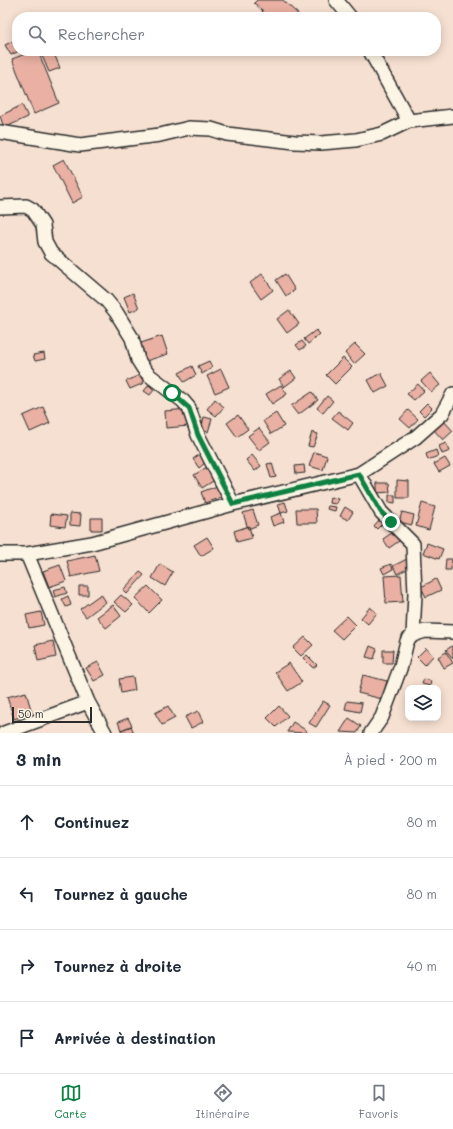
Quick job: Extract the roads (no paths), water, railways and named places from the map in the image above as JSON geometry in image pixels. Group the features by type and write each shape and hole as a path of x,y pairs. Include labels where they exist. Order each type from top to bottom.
{"street":[{"path":"336,0 346,12"},
{"path":"373,56 409,121"},
{"path":"0,132 80,145 160,135 188,128 211,129 228,134 295,142 321,143 356,140 382,134 409,121 453,116"},
{"path":"0,207 26,206 33,210 43,226 45,242 51,254 106,300 116,312 132,338 138,360 143,368 149,375 183,401 189,408 198,435 233,504"},
{"path":"0,554 27,554 92,543 233,504 359,474 416,437 442,414 453,394"},
{"path":"359,474 381,512 413,544 415,594 413,635"},
{"path":"27,554 88,702 105,733"},
{"path":"371,733 382,717 407,641 413,635 425,631 453,632"},
{"path":"4,733 88,702"}]}
